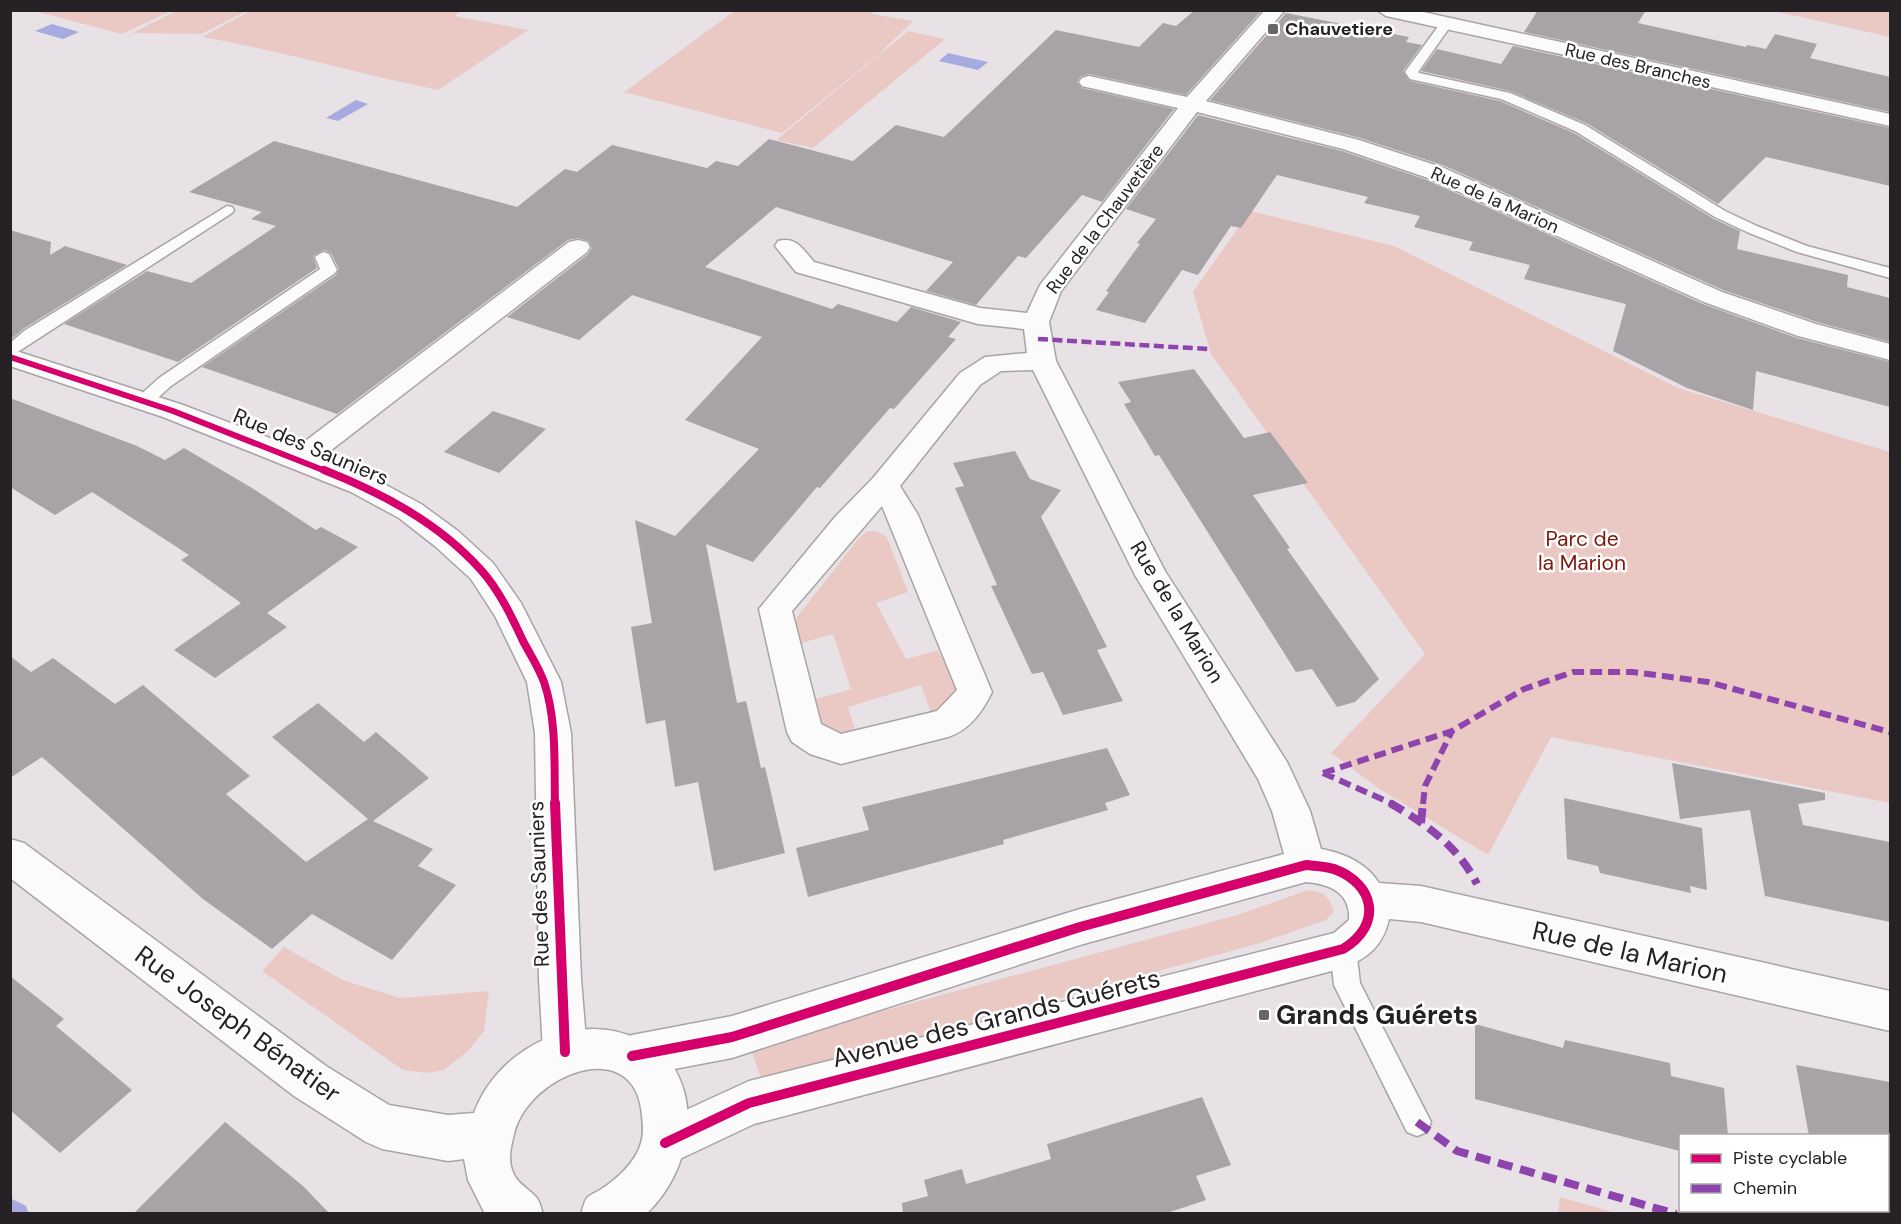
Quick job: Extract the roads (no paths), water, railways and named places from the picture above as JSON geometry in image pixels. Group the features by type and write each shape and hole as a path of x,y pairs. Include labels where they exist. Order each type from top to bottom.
{"street":[{"name":"Rue de la Chauvetière","path":"1036,322 1049,290 1191,105 1276,10"},
{"name":"Rue des Branches","path":"1386,10 1890,120"},
{"name":"Rue de la Marion","path":"1089,82 1329,138 1400,160 1443,176 1713,297 1807,330 1890,352"},
{"path":"787,246 805,267 978,316 1036,322 1042,361 996,363 970,379 884,485 846,524 775,609 777,627 806,732 823,744 841,749 948,723 960,713 975,692 903,515 884,485"},
{"path":"301,459 578,248"},
{"name":"Rue des Sauniers","path":"10,357 144,401 301,459 362,485 410,511 482,571 509,612 544,682 553,733 560,979 565,1052"},
{"name":"Rue de la Marion","path":"1042,361 1151,575 1274,773 1291,811 1306,865"},
{"name":"Rue Joseph Bénatier","path":"10,855 310,1081 382,1126 448,1138 488,1135"},
{"path":"632,1056 732,1037 1080,927 1306,865 1337,870 1350,878 1368,900 1371,912 1364,935 1355,944 1343,949"},
{"name":"Rue de la Marion","path":"1368,900 1421,904 1890,1011"},
{"name":"Avenue des Grands Guérets","path":"665,1143 749,1103 1343,949"},
{"path":"520,1214 510,1207 493,1187 486,1162 488,1135 498,1107 516,1083 538,1064 565,1052 589,1047 612,1049 632,1056 651,1071 663,1092 668,1117 665,1143 653,1168 637,1191 612,1212"}],"lane":[{"path":"1446,24 1411,72 1415,76 1505,96 1580,128 1720,214 1752,229 1802,249 1890,273"},
{"path":"10,352 30,334 227,210"},
{"path":"144,401 165,382 330,270 323,257"},
{"path":"1343,949 1347,985 1417,1122"}],"water":[{"path":"52,24 79,32 63,39 35,31"},
{"path":"948,53 988,62 978,70 939,61"},
{"path":"356,100 368,104 338,121 326,118"}],"waterway":[{"path":"10,1208 18,1214"}],"place":[{"name":"Chauvetiere","path":"1273,29"},
{"name":"Grands Guérets","path":"1264,1015"}],"park label":[{"name":"Parc de la Marion","path":"1582,551"}]}
